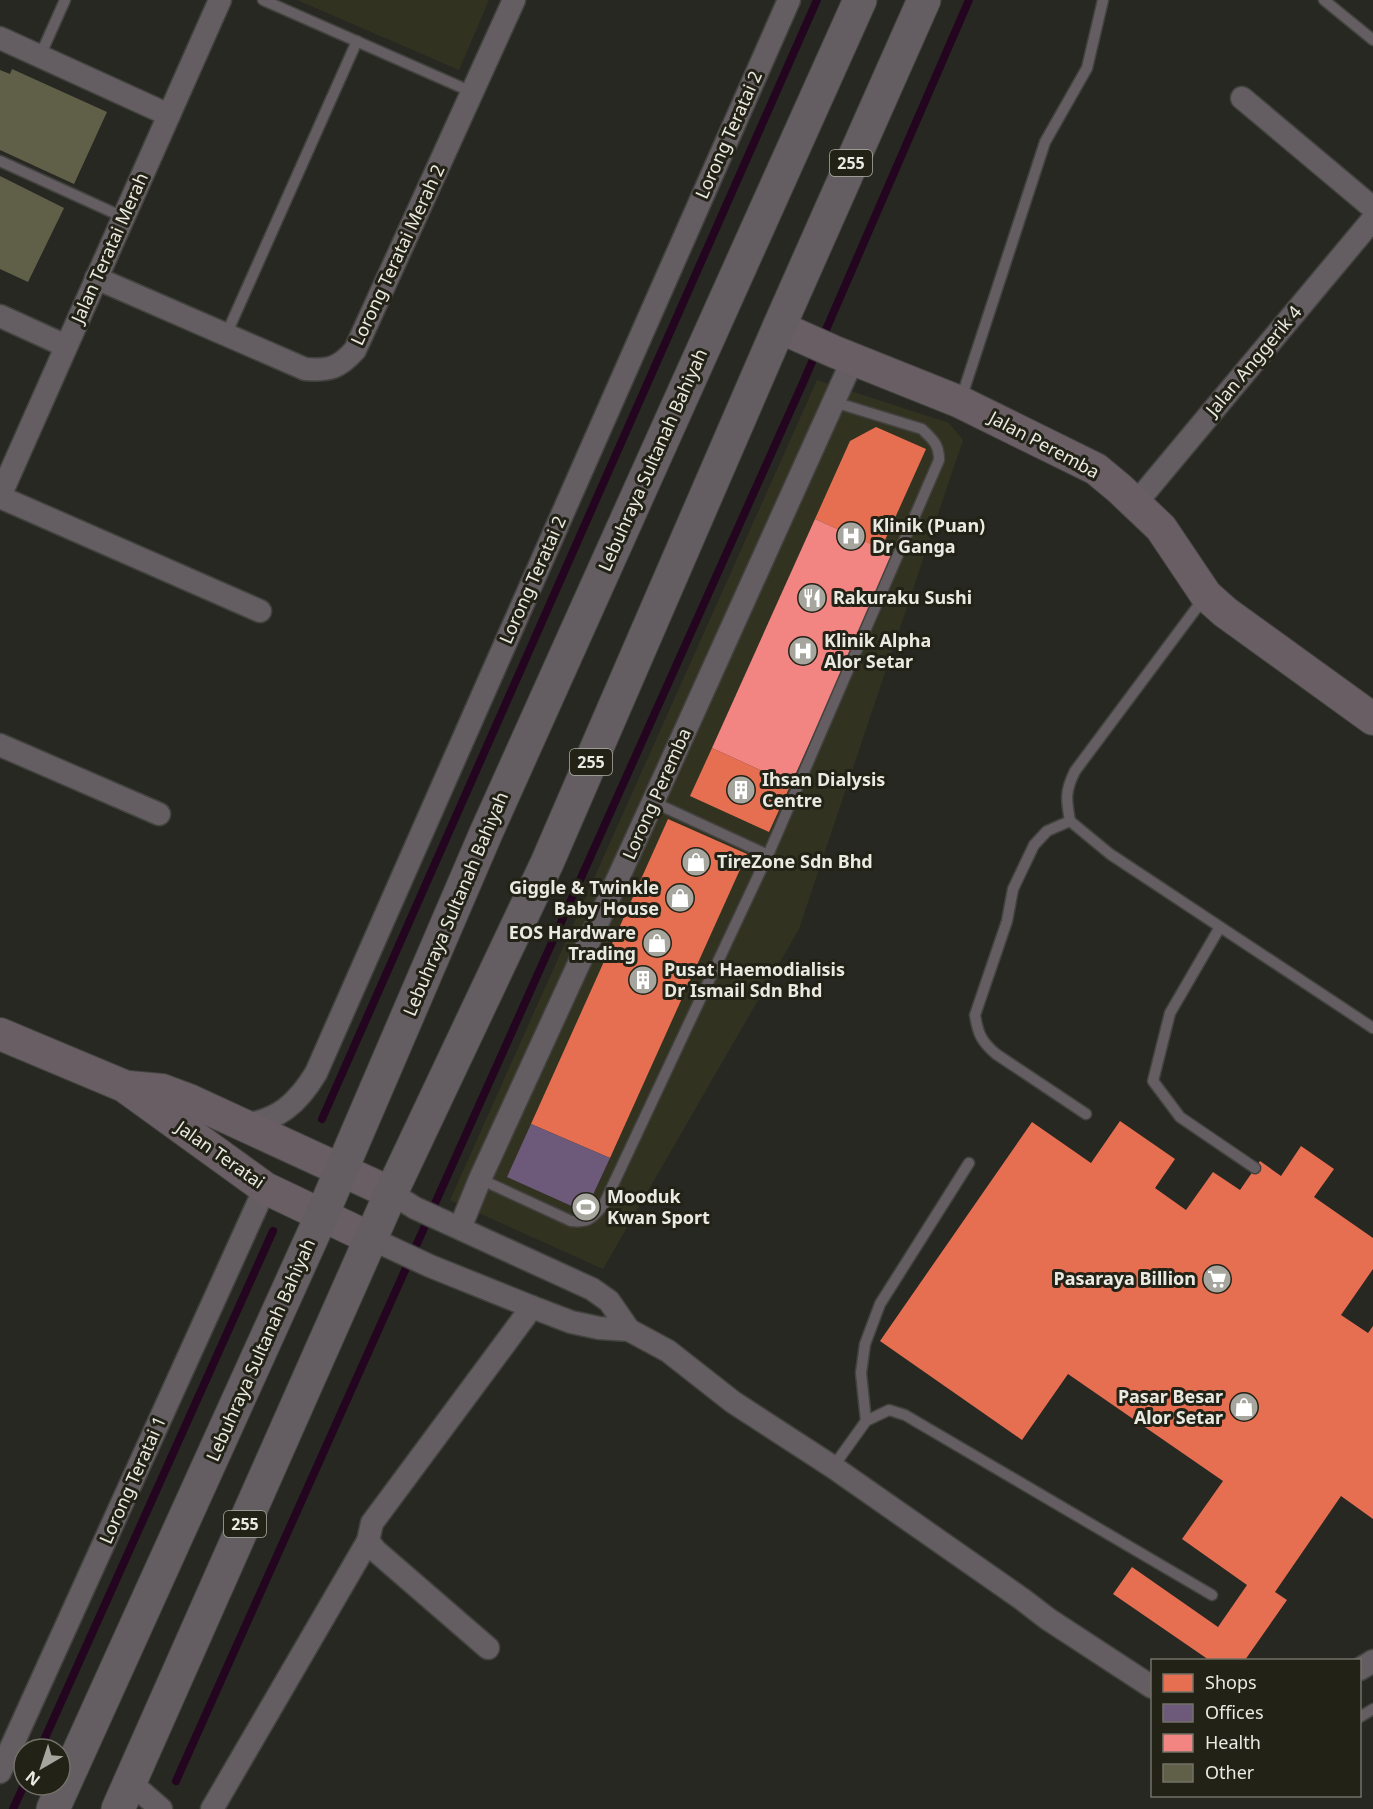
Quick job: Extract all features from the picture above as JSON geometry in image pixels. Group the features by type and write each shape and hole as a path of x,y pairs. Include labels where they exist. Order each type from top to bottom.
{"main road":[{"name":"Lebuhraya Sultanah Bahiyah","path":"53,1809 322,1215 486,833 860,0"},
{"name":"255","path":"124,1796 384,1245 547,863 792,333 924,0"}],"street":[{"name":"Jalan Teratai Merah","path":"0,496 220,0"},
{"name":"Lorong Teratai Merah 2","path":"96,278 305,369 321,371 334,368 355,350 514,0"},
{"name":"Lorong Teratai 2","path":"242,1125 266,1121 289,1107 307,1088 316,1073 789,0"},
{"path":"0,38 169,115"},
{"path":"1242,98 1373,208"},
{"name":"Jalan Anggerik 4","path":"1136,503 1373,219"},
{"path":"0,316 66,346"},
{"name":"Jalan Peremba","path":"792,333 960,402 1096,470 1136,503 1161,528 1206,595 1225,612 1373,719"},
{"name":"Lorong Peremba","path":"454,1225 480,1179 834,402 844,356"},
{"path":"0,496 260,611"},
{"path":"0,746 159,814"},
{"name":"Jalan Teratai","path":"0,1034 124,1086 265,1188 384,1245"},
{"name":"Jalan Teratai","path":"124,1086 162,1090 342,1169 403,1200"},
{"name":"Lorong Teratai 1","path":"0,1772 265,1188"},
{"path":"403,1200 592,1289 609,1301 629,1330"},
{"path":"384,1245 430,1266 572,1322 599,1328 629,1330 668,1351 733,1402 833,1467 1048,1619 1151,1686"},
{"path":"212,1809 368,1540 372,1523 532,1307"},
{"path":"368,1540 376,1551 488,1648"},
{"path":"124,1796 161,1809"}],"lane":[{"path":"40,56 65,0"},
{"path":"263,0 472,92"},
{"path":"960,402 1045,142 1087,68 1103,0"},
{"path":"1324,0 1373,40"},
{"path":"226,335 357,41"},
{"path":"0,161 123,217"},
{"path":"480,1179 572,1221 583,1222 593,1217 603,1206 768,855 939,460 939,449 922,429 834,402"},
{"path":"1206,595 1076,771 1067,786 1066,800 1070,821 1110,854 1373,1028"},
{"path":"653,802 768,855"},
{"path":"1070,821 1047,831 1035,845 1013,889 1007,921 975,1015 977,1031 984,1043 996,1054 1086,1114"},
{"path":"1220,927 1170,1013 1154,1081 1180,1117 1256,1168"},
{"path":"866,1421 861,1373 865,1344 880,1304 969,1163"},
{"path":"833,1467 866,1421 889,1410 905,1415 1212,1594"}],"shaded area":[{"path":"297,0 489,0 459,70"},
{"path":"817,380 949,423 963,440 799,929 603,1269 450,1200"}],"building: Shops":[{"path":"876,427 926,449 881,549 815,519 850,441"},
{"name":"Ihsan Dialysis Centre","path":"712,748 791,784 769,832 690,796"},
{"path":"668,819 747,854 610,1158 531,1124"},
{"name":"Pasar Besar Alor Setar","path":"1120,1121 1175,1159 1155,1188 1186,1210 1213,1172 1240,1190 1260,1161 1281,1176 1301,1146 1334,1169 1314,1197 1373,1238 1373,1269 1341,1315 1368,1333 1373,1326 1373,1519 1341,1496 1275,1592 1287,1600 1246,1659 1208,1659 1113,1594 1132,1567 1218,1627 1247,1585 1182,1539 1223,1481 1068,1374 1022,1440 880,1341 1032,1122 1091,1163"}],"building: Offices":[{"path":"531,1124 610,1158 585,1212 507,1177"}],"building: Health":[{"name":"Klinik Alpha Alor Setar","path":"815,519 895,555 791,784 712,748"}],"building: Other":[{"path":"12,69 107,112 74,184 0,150 0,70 10,74"},
{"path":"0,176 64,208 28,282 0,269"}],"waterway":[{"path":"322,1119 817,0"},
{"path":"176,1781 802,385 969,0"},
{"path":"45,1737 273,1231"},
{"path":"13,1809 18,1797"}],"place":[{"name":"Klinik (Puan) Dr Ganga","path":"851,536"},
{"name":"Rakuraku Sushi","path":"812,598"},
{"name":"Klinik Alpha Alor Setar","path":"803,651"},
{"name":"Ihsan Dialysis Centre","path":"741,790"},
{"name":"TireZone Sdn Bhd","path":"696,862"},
{"name":"Giggle & Twinkle Baby House","path":"680,898"},
{"name":"EOS Hardware Trading","path":"657,943"},
{"name":"Pusat Haemodialisis Dr Ismail Sdn Bhd","path":"643,980"},
{"name":"Mooduk Kwan Sport","path":"586,1207"},
{"name":"Pasaraya Billion","path":"1217,1279"},
{"name":"Pasar Besar Alor Setar","path":"1244,1407"}]}
